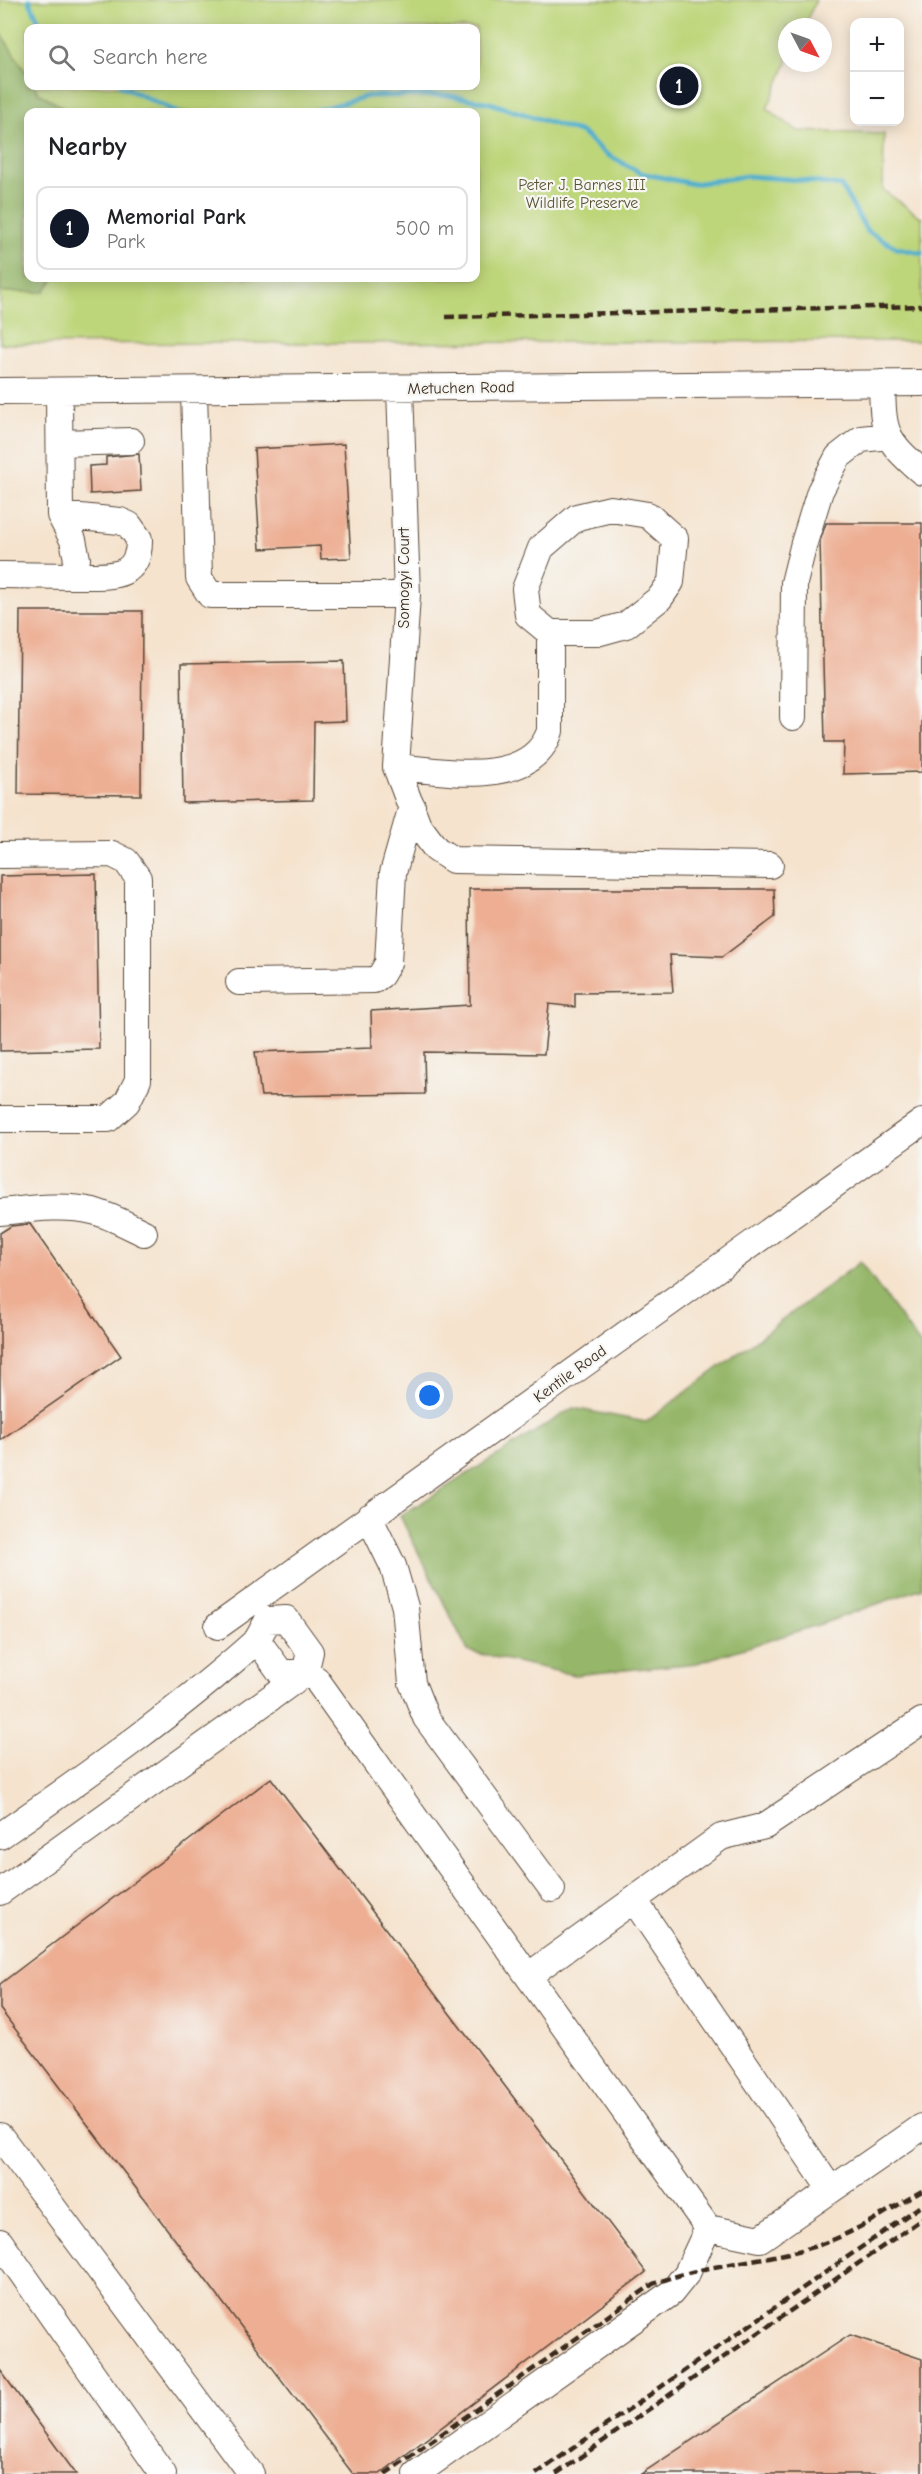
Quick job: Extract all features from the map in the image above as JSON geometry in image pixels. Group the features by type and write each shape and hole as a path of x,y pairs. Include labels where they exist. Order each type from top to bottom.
{"street":[{"path":"882,383 883,424 896,449 922,472"},
{"name":"Metuchen Road","path":"0,391 922,383"},
{"name":"Somogyi Court","path":"396,767 406,596 400,388"},
{"path":"194,390 199,578 210,595 406,596"},
{"path":"59,392 60,515 73,540 77,559 73,576"},
{"path":"793,717 794,583 820,491 838,457 861,439 889,436"},
{"path":"60,443 131,441"},
{"path":"611,509 648,515 675,539 671,582 660,598 626,625 597,633 550,633 528,615 525,589 541,548 577,517 611,509"},
{"path":"0,575 119,575 133,566 137,558 139,539 129,525 120,521 60,515"},
{"path":"550,633 550,731 543,747 530,761 498,771 449,772 396,767 418,825 436,849 453,860 770,865"},
{"path":"238,982 374,980 381,975 388,963 393,873 412,806"},
{"path":"0,855 112,854 126,861 138,878 138,1080 127,1102 108,1119 0,1119"},
{"name":"Kentile Road","path":"218,1626 259,1620 369,1517 922,1122"},
{"path":"0,1212 50,1208 90,1210 112,1217 144,1233"},
{"path":"369,1517 393,1566 405,1607 412,1683 426,1718 552,1889"},
{"path":"0,1892 305,1673 310,1652 286,1619 259,1620"},
{"path":"259,1620 282,1673 305,1673 316,1679 708,2228 760,2239 922,2127"},
{"path":"0,1836 80,1780 212,1681 259,1620"},
{"path":"528,1976 721,1837 765,1826 922,1721"},
{"path":"634,1900 831,2190"},
{"path":"0,2136 251,2474"},
{"path":"416,2474 671,2293 687,2273 708,2228"},
{"path":"0,2242 163,2474"}],"green space":[{"name":"Peter J. Barnes III Wildlife Preserve","path":"0,0 816,0 808,18 778,18 778,72 783,72 767,109 798,131 884,134 883,190 922,218 922,341 0,344"},
{"path":"0,32 24,70 24,90 37,90 63,108 24,108 24,282 52,282 44,292 0,292"},
{"path":"860,1262 922,1347 922,1588 824,1623 697,1663 574,1675 468,1651 400,1516 573,1408 646,1422"}],"building":[{"path":"344,444 351,558 321,559 320,546 260,549 254,449"},
{"path":"139,454 141,491 90,494 89,466 106,465 106,457"},
{"path":"826,523 922,523 922,772 843,774 844,742 825,742 820,541"},
{"path":"20,611 142,611 141,795 18,794"},
{"path":"344,661 346,721 314,722 313,800 183,803 181,664"},
{"path":"96,874 99,1049 0,1051 0,876"},
{"path":"469,889 774,889 775,917 722,957 670,955 673,992 575,993 575,1007 549,1004 544,1054 424,1052 425,1094 261,1096 255,1052 372,1048 371,1011 470,1005"},
{"path":"30,1224 121,1356 0,1440 0,1233 11,1226"},
{"path":"271,1778 646,2272 380,2474 353,2474 0,2009 0,1984"},
{"path":"850,2335 922,2359 922,2474 641,2474"},
{"path":"0,2370 76,2474 0,2474"}],"waterway":[{"path":"29,0 40,24"},
{"path":"130,90 168,108"},
{"path":"325,108 368,96 447,95 490,103 582,133 606,154 641,173 693,184 747,176 841,186 867,231 897,248 922,253"}],"railway":[{"path":"446,317 922,306"},
{"path":"385,2474 653,2284 690,2272 822,2244 866,2224 922,2191"},
{"path":"536,2474 922,2205"},
{"path":"556,2474 922,2219"}],"place":[{"name":"Memorial Park","path":"679,86"}]}
